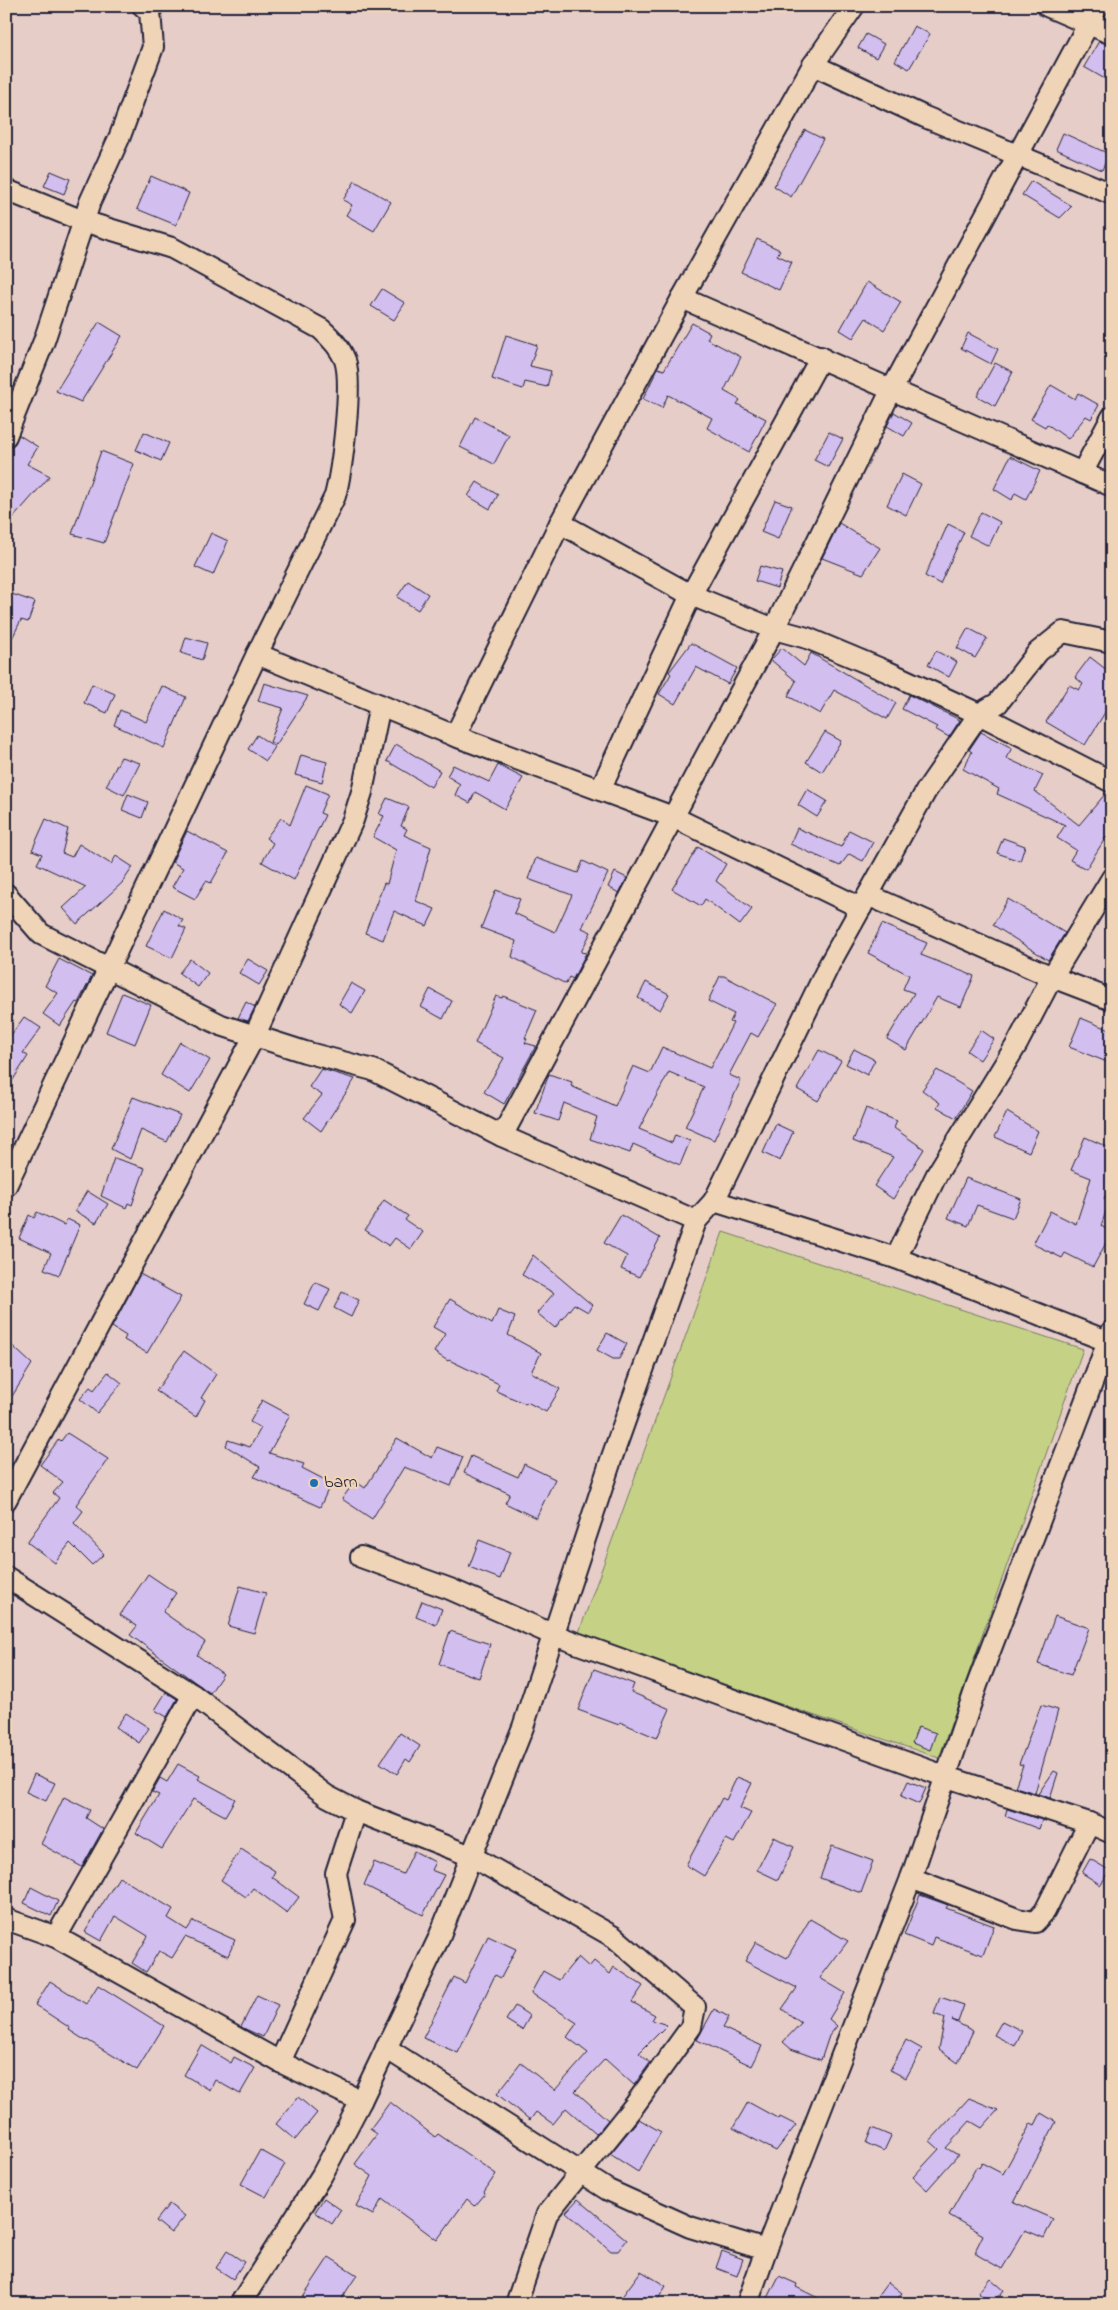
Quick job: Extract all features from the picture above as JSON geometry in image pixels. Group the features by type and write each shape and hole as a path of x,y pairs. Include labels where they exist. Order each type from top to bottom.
{"street":[{"path":"6,436 11,411 44,341 83,221 120,136 153,47 150,12 143,6"},
{"path":"455,736 560,523 682,298 813,65 854,6"},
{"path":"1047,6 1112,34"},
{"path":"502,1136 774,629 892,389 1098,6"},
{"path":"813,65 925,117 1112,194"},
{"path":"6,190 83,221 172,248 321,330 339,348 348,373 341,475 335,496 257,654 110,970 6,1186"},
{"path":"682,298 821,357 1112,486"},
{"path":"600,790 690,595 821,357"},
{"path":"1082,473 1112,417"},
{"path":"560,523 690,595 774,629 807,638 886,671 979,714 1112,782"},
{"path":"240,2304 322,2175 361,2101 438,1940 523,1727 612,1457 696,1221 714,1201 829,966 926,791 979,714 998,703 1038,652 1062,632 1112,642"},
{"path":"257,654 455,736 673,817 864,901 1112,1000"},
{"path":"6,1500 255,1035 353,820 362,792 380,705"},
{"path":"896,1258 937,1174 1017,1044 1052,977 1112,878"},
{"path":"6,894 42,934 221,1025 305,1052 373,1070 502,1136 696,1221"},
{"path":"714,1201 896,1258 1110,1338 944,1776 911,1878 766,2250 747,2304"},
{"path":"361,1557 450,1589 554,1635 944,1776 1089,1823 1112,1833"},
{"path":"6,1577 193,1695 327,1796 356,1811 471,1856 614,1937 695,2007 691,2028 634,2106 547,2214 516,2304"},
{"path":"56,1937 193,1695"},
{"path":"280,2062 345,1920 336,1873 356,1811"},
{"path":"911,1878 1017,1919 1035,1922 1045,1911 1089,1823"},
{"path":"6,1918 56,1937 280,2062 361,2101"},
{"path":"386,2048 580,2174 608,2190 690,2227 766,2250"}],"green space":[{"path":"723,1232 1083,1349 939,1758 578,1635"}],"building":[{"path":"914,26 930,34 909,69 895,61"},
{"path":"866,34 884,44 876,58 858,48"},
{"path":"1099,41 1112,46 1112,83 1084,67"},
{"path":"805,130 823,139 791,197 774,186"},
{"path":"1063,133 1109,154 1102,170 1056,149"},
{"path":"51,171 70,179 64,194 44,186"},
{"path":"151,176 189,193 176,225 137,209"},
{"path":"355,181 391,202 374,231 346,215 352,205 343,200"},
{"path":"1031,181 1072,206 1060,218 1022,195"},
{"path":"757,239 780,250 777,255 792,262 779,290 741,272"},
{"path":"867,282 901,302 884,330 866,318 853,338 840,330"},
{"path":"382,289 405,303 394,320 371,306"},
{"path":"99,322 122,336 81,402 56,391"},
{"path":"692,323 710,333 707,339 741,357 724,391 740,400 737,404 766,419 749,452 707,428 712,418 668,395 662,408 643,399 658,368 664,370"},
{"path":"968,333 998,349 991,364 961,348"},
{"path":"506,335 537,345 530,366 551,371 547,387 525,382 523,389 492,379"},
{"path":"995,363 1013,372 995,406 977,396"},
{"path":"1051,385 1075,399 1078,393 1099,405 1091,419 1086,416 1068,439 1047,424 1045,427 1031,419"},
{"path":"894,412 912,423 904,436 887,426"},
{"path":"475,417 509,435 494,464 460,447"},
{"path":"144,432 169,443 161,461 136,450"},
{"path":"829,432 843,439 828,467 814,460"},
{"path":"19,435 38,447 27,464 50,476 6,526 6,453"},
{"path":"101,451 134,464 104,543 72,534"},
{"path":"1010,456 1040,471 1026,499 1015,493 1012,500 994,489"},
{"path":"902,474 921,484 906,515 887,505"},
{"path":"477,482 498,495 490,509 468,496"},
{"path":"775,500 792,506 778,539 761,532"},
{"path":"981,512 1000,522 989,546 969,536"},
{"path":"839,523 880,548 863,574 822,558"},
{"path":"948,524 964,532 940,584 925,576"},
{"path":"211,533 228,541 213,575 195,567"},
{"path":"760,566 782,572 777,588 755,581"},
{"path":"408,581 428,594 418,610 397,597"},
{"path":"6,592 35,602 28,622 21,620 6,651"},
{"path":"968,628 987,638 975,658 957,648"},
{"path":"186,637 207,643 202,660 181,653"},
{"path":"691,643 737,668 728,684 696,667 675,704 659,694 671,674 669,672"},
{"path":"782,648 804,666 811,653 896,703 887,719 834,690 820,714 788,696 796,681 771,660"},
{"path":"936,651 957,662 949,677 928,665"},
{"path":"1090,657 1112,674 1112,701 1085,745 1046,722 1069,685 1079,690 1083,684 1075,677"},
{"path":"264,683 308,696 276,745 270,742 283,708 258,701"},
{"path":"92,684 115,694 107,713 84,703"},
{"path":"162,686 186,697 164,748 114,725 120,710 146,722"},
{"path":"909,695 960,720 949,737 935,729 937,727 902,709"},
{"path":"825,732 841,741 822,772 806,762"},
{"path":"981,732 1012,748 1006,758 1043,775 1035,791 1079,825 1106,793 1112,794 1112,842 1106,837 1086,869 1070,860 1076,850 1057,838 1065,825 997,794 999,789 963,769 972,752 969,750"},
{"path":"257,735 275,747 266,761 248,749"},
{"path":"396,744 440,771 431,787 387,761"},
{"path":"301,755 327,762 322,782 295,775"},
{"path":"121,757 140,763 124,795 106,786"},
{"path":"453,765 489,782 498,765 523,778 505,809 475,792 470,803 455,795 460,784 447,776"},
{"path":"306,785 328,794 320,813 325,815 294,880 262,862 273,843 266,838 281,818 290,825"},
{"path":"807,789 827,801 817,817 798,805"},
{"path":"128,794 148,802 142,818 122,810"},
{"path":"387,798 409,807 401,826 407,829 404,835 431,847 416,901 435,909 427,926 394,911 383,940 365,933 384,883 387,884 396,850 373,837 384,816 379,814"},
{"path":"46,819 68,829 62,853 72,857 79,844 111,864 116,856 133,867 122,883 77,924 63,908 86,887 37,864 42,854 32,850"},
{"path":"797,828 841,847 849,830 873,842 863,861 849,854 840,866 790,844"},
{"path":"187,831 228,853 211,883 206,881 195,899 172,887 183,868 172,862"},
{"path":"1003,838 1025,846 1020,861 997,853"},
{"path":"698,847 726,864 716,881 752,909 740,925 705,899 701,906 672,889"},
{"path":"536,858 578,873 583,861 608,873 582,928 591,932 581,952 586,953 573,979 569,977 566,984 512,957 516,941 481,928 496,890 520,899 514,913 555,932 572,895 528,879"},
{"path":"615,872 627,878 619,893 608,887"},
{"path":"1008,899 1065,933 1048,960 993,925"},
{"path":"164,909 183,920 179,926 186,929 172,958 146,946"},
{"path":"882,924 927,943 921,955 974,976 961,1007 937,997 906,1050 887,1039 914,993 903,989 909,975 868,953"},
{"path":"59,959 92,976 78,1003 76,1002 60,1026 43,1014 58,993 45,986"},
{"path":"190,959 208,973 198,987 179,973"},
{"path":"248,959 268,971 259,985 239,973"},
{"path":"720,976 724,976 777,1004 758,1037 751,1033 729,1075 741,1080 714,1140 685,1127 704,1087 669,1072 639,1129 672,1143 675,1135 690,1141 680,1165 633,1144 630,1153 590,1139 597,1117 564,1103 558,1121 535,1113 549,1074 572,1082 571,1086 615,1106 633,1066 650,1073 662,1047 710,1068 733,1023 730,1022 734,1014 708,1001"},
{"path":"646,982 669,994 660,1010 638,998"},
{"path":"351,983 365,991 352,1013 339,1004"},
{"path":"430,989 452,1001 443,1019 421,1007"},
{"path":"122,993 151,1005 135,1044 106,1032"},
{"path":"496,996 502,998 503,996 537,1010 525,1038 527,1039 525,1043 536,1046 504,1104 484,1092 504,1058 475,1043"},
{"path":"246,1002 255,1007 248,1021 238,1018"},
{"path":"24,1017 41,1028 23,1053 28,1056 6,1091 6,1042"},
{"path":"1081,1018 1112,1031 1112,1064 1069,1047"},
{"path":"981,1030 994,1039 980,1060 967,1051"},
{"path":"180,1042 210,1060 190,1093 161,1075"},
{"path":"854,1049 875,1060 867,1075 846,1064"},
{"path":"819,1050 841,1061 818,1101 797,1089"},
{"path":"321,1069 355,1079 321,1131 304,1118 322,1095 309,1087"},
{"path":"937,1070 972,1091 956,1118 937,1107 940,1103 922,1090"},
{"path":"133,1097 180,1115 167,1142 141,1130 130,1159 111,1149"},
{"path":"866,1108 897,1121 894,1128 924,1149 893,1199 874,1186 893,1157 853,1141"},
{"path":"1007,1112 1038,1131 1029,1152 995,1137"},
{"path":"776,1124 793,1132 780,1161 763,1153"},
{"path":"1085,1137 1112,1149 1112,1181 1104,1199 1110,1200 1101,1226 1112,1232 1093,1267 1065,1253 1062,1258 1033,1244 1050,1211 1076,1224 1091,1178 1071,1170"},
{"path":"114,1158 145,1168 132,1205 128,1203 126,1208 101,1196"},
{"path":"966,1178 1021,1199 1013,1218 977,1205 968,1226 948,1218"},
{"path":"87,1191 108,1204 96,1223 75,1211"},
{"path":"384,1200 408,1216 405,1220 423,1232 411,1249 395,1238 389,1246 365,1230"},
{"path":"37,1212 64,1225 67,1219 80,1225 59,1275 44,1269 51,1253 19,1238 29,1215 34,1218"},
{"path":"621,1215 660,1238 639,1277 621,1269 627,1256 604,1243"},
{"path":"533,1255 592,1305 588,1312 574,1304 555,1328 537,1313 554,1293 522,1275"},
{"path":"140,1274 181,1297 147,1353 124,1340 126,1336 112,1327"},
{"path":"315,1282 330,1289 319,1311 304,1304"},
{"path":"342,1292 359,1300 351,1317 334,1308"},
{"path":"450,1299 492,1324 498,1310 515,1317 508,1335 541,1353 531,1372 560,1389 546,1412 527,1402 526,1404 496,1391 499,1384 448,1361 434,1352 445,1334 433,1327"},
{"path":"607,1333 627,1344 619,1359 613,1359 597,1350"},
{"path":"6,1340 32,1364 6,1406"},
{"path":"184,1351 216,1374 201,1398 205,1400 196,1417 156,1391"},
{"path":"108,1372 122,1383 97,1413 80,1399 90,1387 94,1390"},
{"path":"262,1400 290,1415 269,1453 304,1464 302,1468 331,1483 320,1507 254,1477 260,1467 226,1446 228,1440 250,1447 261,1428 250,1422"},
{"path":"67,1433 108,1459 76,1505 83,1511 74,1523 104,1554 92,1565 70,1543 55,1563 27,1542 59,1498 53,1493 63,1482 40,1465 59,1439 61,1441"},
{"path":"397,1438 432,1458 437,1447 463,1457 451,1486 404,1467 372,1519 342,1499 355,1481 365,1488"},
{"path":"471,1456 518,1477 524,1464 555,1479 536,1518 505,1503 510,1494 464,1473"},
{"path":"479,1540 510,1552 500,1579 469,1567"},
{"path":"148,1574 176,1593 163,1612 205,1642 197,1655 223,1674 210,1693 130,1635 137,1626 120,1615"},
{"path":"240,1586 266,1593 254,1633 228,1626"},
{"path":"422,1601 442,1609 436,1625 416,1617"},
{"path":"1055,1616 1089,1628 1071,1675 1038,1664"},
{"path":"450,1631 490,1644 479,1678 439,1664"},
{"path":"594,1669 634,1684 631,1692 670,1709 657,1738 620,1722 619,1725 578,1710"},
{"path":"166,1692 177,1699 167,1717 155,1710"},
{"path":"1041,1705 1058,1710 1035,1793 1015,1787 1023,1765 1019,1764"},
{"path":"126,1713 149,1728 139,1743 116,1727"},
{"path":"918,1727 936,1733 930,1750 912,1743"},
{"path":"400,1733 420,1746 410,1762 406,1759 397,1774 380,1763"},
{"path":"178,1764 200,1776 198,1779 235,1799 225,1816 193,1799 162,1849 136,1833 159,1795 152,1792 160,1778 167,1782"},
{"path":"1054,1771 1058,1773 1050,1798 1038,1794"},
{"path":"34,1774 55,1783 46,1801 26,1792"},
{"path":"737,1777 752,1783 740,1808 751,1813 734,1843 726,1839 704,1876 686,1865 722,1798 726,1800"},
{"path":"908,1781 926,1788 919,1804 901,1796"},
{"path":"64,1797 90,1810 86,1818 103,1829 82,1867 41,1844"},
{"path":"1007,1809 1042,1820 1039,1829 1005,1816"},
{"path":"774,1837 794,1847 778,1880 757,1870"},
{"path":"832,1846 873,1861 861,1893 820,1878"},
{"path":"241,1849 275,1871 272,1877 299,1897 287,1913 253,1888 246,1897 221,1880"},
{"path":"414,1851 435,1862 431,1870 444,1875 423,1915 364,1885 374,1862 403,1874"},
{"path":"1090,1859 1109,1870 1101,1885 1082,1873"},
{"path":"119,1877 173,1909 168,1918 187,1930 193,1921 235,1940 228,1956 185,1937 172,1958 159,1951 146,1972 132,1963 148,1936 115,1916 101,1941 85,1932"},
{"path":"31,1887 58,1901 51,1916 24,1903"},
{"path":"920,1895 948,1905 946,1908 994,1926 983,1955 934,1937 931,1946 904,1935"},
{"path":"810,1919 848,1941 820,1978 845,1993 829,2019 837,2026 829,2036 821,2060 791,2049 783,2042 801,2023 782,2009 797,1988 745,1961 756,1942 787,1958"},
{"path":"488,1936 516,1949 501,1978 495,1975 458,2053 423,2038 454,1977 465,1983"},
{"path":"578,1957 589,1967 594,1961 610,1974 614,1967 643,1986 632,2002 655,2015 652,2020 667,2025 639,2053 650,2063 634,2085 605,2059 575,2091 608,2120 596,2134 566,2108 553,2124 536,2112 530,2120 497,2094 521,2063 555,2090 588,2053 567,2037 577,2023 531,1993 543,1971 559,1980"},
{"path":"50,1981 86,2004 98,1985 164,2026 137,2070 86,2041 35,2005"},
{"path":"257,1995 278,2005 263,2037 241,2027"},
{"path":"940,1997 964,2005 958,2022 952,2020 973,2031 958,2063 939,2049 945,2018 934,2014"},
{"path":"515,2006 530,2016 522,2030 506,2020"},
{"path":"714,2009 729,2017 723,2028 762,2046 752,2066 697,2040"},
{"path":"1002,2021 1022,2031 1015,2046 994,2035"},
{"path":"906,2040 922,2049 906,2078 890,2070"},
{"path":"201,2045 231,2063 234,2057 255,2068 240,2094 215,2080 210,2090 184,2075"},
{"path":"298,2097 317,2113 295,2140 276,2124"},
{"path":"969,2098 998,2110 982,2128 970,2121 946,2148 958,2155 927,2190 913,2177 939,2149 930,2141"},
{"path":"390,2102 435,2137 438,2134 496,2174 484,2192 485,2194 475,2206 467,2199 437,2240 382,2199 373,2215 356,2206 372,2176 355,2164 377,2134 370,2129"},
{"path":"748,2102 779,2119 780,2117 796,2125 776,2151 733,2128"},
{"path":"1041,2113 1056,2122 1014,2202 1053,2219 1044,2238 1025,2230 1002,2269 974,2253 983,2235 949,2215 977,2166 979,2168 982,2163 1003,2174 1031,2123 1035,2125"},
{"path":"639,2119 661,2132 638,2172 610,2154"},
{"path":"872,2128 891,2136 884,2151 866,2143"},
{"path":"260,2150 285,2164 266,2197 241,2184"},
{"path":"324,2198 341,2210 332,2224 315,2212"},
{"path":"578,2199 627,2240 618,2251 611,2251 566,2212"},
{"path":"169,2204 185,2216 171,2233 156,2221"},
{"path":"227,2251 244,2262 233,2279 216,2268"},
{"path":"722,2251 743,2259 737,2276 716,2268"},
{"path":"329,2257 357,2275 338,2304 298,2304"},
{"path":"641,2271 666,2286 655,2304 631,2304 621,2298"},
{"path":"779,2276 797,2284 796,2287 830,2304 765,2304"},
{"path":"990,2278 1004,2290 993,2304 978,2293"},
{"path":"888,2282 902,2293 894,2304 872,2304"}],"place":[{"name":"barn","path":"314,1483"}]}
